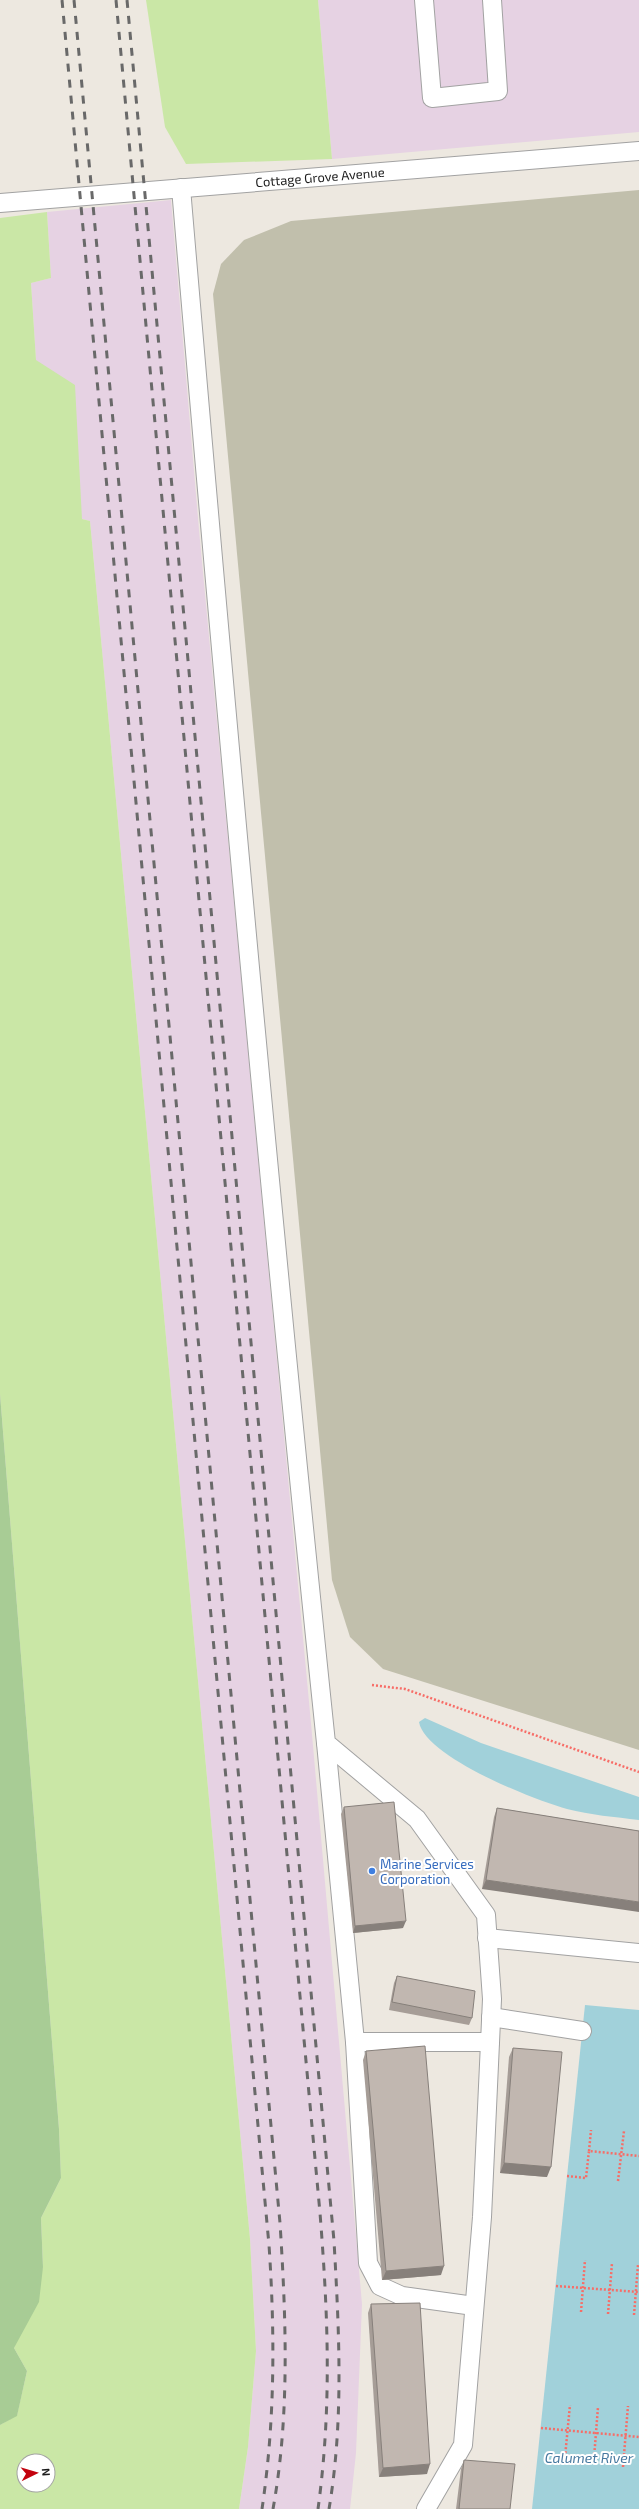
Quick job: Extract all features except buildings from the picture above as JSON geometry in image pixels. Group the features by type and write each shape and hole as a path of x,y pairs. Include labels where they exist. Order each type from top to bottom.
{"street":[{"path":"424,0 432,98 498,91 492,0"},
{"name":"Cottage Grove Avenue","path":"0,203 639,151"},
{"path":"181,188 241,879 297,1472 326,1743 355,2042 368,2263 380,2286 402,2296 474,2306"},
{"path":"326,1743 417,1819 486,1915 491,2017 490,2042 482,2217 463,2445 426,2509"},
{"path":"487,1938 639,1953"},
{"path":"491,2017 582,2031"},
{"path":"355,2042 490,2042"}],"path":[{"path":"372,1685 405,1689 639,1772"},
{"path":"567,2176 586,2178 591,2130"},
{"path":"618,2181 624,2131"},
{"path":"589,2151 639,2156"},
{"path":"581,2312 586,2260"},
{"path":"608,2314 612,2263"},
{"path":"634,2315 638,2265"},
{"path":"556,2286 637,2292"},
{"path":"565,2457 570,2404"},
{"path":"623,2467 628,2406"},
{"path":"594,2458 598,2407"},
{"path":"541,2428 639,2437"}],"shaded area":[{"path":"318,0 639,0 639,132 332,159"},
{"path":"639,190 639,1750 383,1669 350,1637 332,1580 213,294 221,264 244,240 291,221"},
{"path":"171,200 199,530 311,1723 362,2304 356,2453 350,2509 239,2509 248,2447 256,2351 250,2239 90,521 82,519 36,360 31,283 51,278 47,212"}],"green space":[{"path":"146,0 318,0 332,159 186,164 165,127"},
{"path":"47,212 51,278 31,283 36,360 75,385 82,519 90,521 250,2239 256,2351 248,2447 239,2509 0,2509 0,2425 17,2415 27,2371 14,2348 43,2267 41,2218 61,2178 59,2129 0,1394 0,218"},
{"path":"0,1394 59,2129 61,2178 41,2218 43,2267 39,2302 14,2348 27,2371 17,2416 0,2425"}],"water":[{"path":"425,1718 481,1743 639,1797 639,1820 567,1809 507,1787 460,1763 440,1749 426,1735 419,1722"},
{"name":"Calumet River","path":"585,2005 639,2010 639,2509 532,2509"}],"railway":[{"path":"62,0 269,2245 273,2377 272,2410 262,2509"},
{"path":"74,0 280,2223 284,2295 285,2366 282,2438 273,2509"},
{"path":"116,0 320,2213 327,2324 327,2397 318,2509"},
{"path":"127,0 334,2241 339,2341 339,2375 337,2442 329,2509"}],"place":[{"name":"Marine Services Corporation","path":"372,1871"}]}
